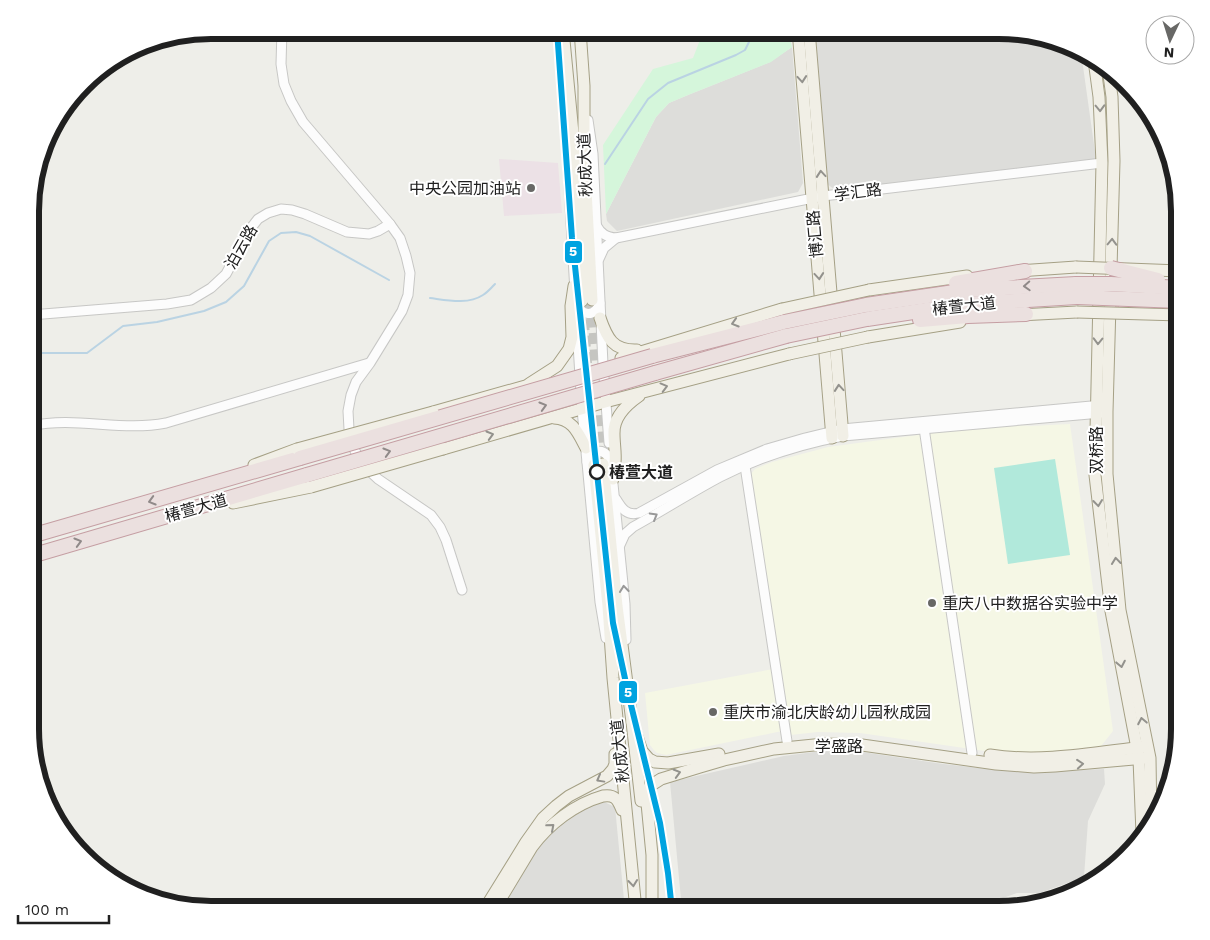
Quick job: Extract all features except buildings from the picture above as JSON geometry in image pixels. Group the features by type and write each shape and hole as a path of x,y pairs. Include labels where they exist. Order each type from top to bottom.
{"highway":[{"path":"1111,268 1171,285"},
{"path":"867,312 1026,271"},
{"name":"椿萱大道","path":"39,554 177,513 309,481 654,373 786,336 840,318 867,312 966,304 1111,284 1171,287"},
{"name":"椿萱大道","path":"1076,290 1171,301"},
{"path":"1111,313 1171,303"},
{"path":"867,312 968,316 1026,314"},
{"name":"椿萱大道","path":"39,534 174,494 299,454 783,315 840,318"}],"main road":[{"name":"秋成大道","path":"564,39 587,302"},
{"name":"秋成大道","path":"580,39 584,86 587,302"},
{"path":"582,66 586,39"},
{"name":"博汇路","path":"799,39 818,197"},
{"name":"博汇路","path":"809,39 818,197 837,434"},
{"name":"双桥路","path":"1095,68 1100,97 1102,163 1102,409 1120,610 1150,810"},
{"name":"双桥路","path":"1102,409 1114,161 1110,80"},
{"path":"1026,271 1076,267 1171,271"},
{"path":"529,384 557,366 569,349 572,337 571,306 574,286"},
{"path":"783,315 867,312"},
{"path":"309,481 443,449 605,402 789,354 867,312"},
{"path":"1026,314 1077,312 1171,316"},
{"path":"600,318 607,336 618,347 651,353"},
{"path":"299,454 529,384 651,353"},
{"path":"602,467 616,463 615,424 622,411 646,391"},
{"path":"550,418 562,419 572,426 586,448"},
{"name":"秋成大道","path":"602,467 617,606 649,855"},
{"name":"秋成大道","path":"602,467 612,678 635,901"},
{"path":"490,901 526,842 550,812 569,796 610,773 615,764 617,720"},
{"name":"学盛路","path":"632,722 645,756 659,763 824,736 862,737 998,757 1034,758 1143,753"},
{"name":"学盛路","path":"649,855 646,793 650,786 665,777 724,760 766,751 824,744 854,744 996,764 1034,767 1055,766 1143,753"},
{"name":"双桥路","path":"1142,824 1143,753"},
{"path":"499,901 539,838 555,822 572,810 598,797 612,795 618,800 626,820"},
{"path":"649,855 653,901"}],"street":[{"path":"282,39 281,64 284,84 290,101 303,122 400,238 410,273 408,295 402,311 356,382 351,396 348,411 349,429 355,451 364,466 378,480 431,515 436,521 446,540 462,590"},
{"path":"568,83 567,153 574,286 600,318 605,402 602,467"},
{"path":"584,86 592,154 598,264"},
{"name":"学汇路","path":"616,238 818,197 1102,163"},
{"name":"泊云路","path":"39,313 167,304 191,300 211,288 226,274 251,228 258,219 268,213 281,209 292,210 354,233 369,234 390,224"},
{"path":"596,224 601,233 616,238"},
{"path":"616,238 601,252 587,302 579,370 586,448 602,467 614,496 623,509 631,514 639,513 717,470 767,449 805,438 1102,409"},
{"path":"39,425 66,422 152,426 370,363"},
{"path":"620,547 625,534 633,527 721,477 772,455 837,434 924,428 1102,409"},
{"path":"924,428 972,753"},
{"path":"745,466 787,741"},
{"path":"614,496 625,604 626,673"}],"shaded area":[{"path":"816,39 1010,39 1043,45 1065,52 1082,61 1096,159 836,191 825,182"},
{"path":"792,47 803,183 798,192 617,231 607,221 606,214 656,117 669,103 770,62"},
{"name":"中央公园加油站","path":"499,159 558,163 562,213 504,216"},
{"name":"重庆八中数据谷实验中学","path":"1000,424 1031,426 1070,424 1113,731 1101,746 1023,754 999,753 860,733 818,732 790,735 750,475 755,469 772,462 828,447"},
{"name":"重庆市渝北庆龄幼儿园秋成园","path":"773,669 782,731 666,755 657,753 650,745 645,693"},
{"path":"822,751 862,752 997,770 1038,772 1104,769 1105,784 1088,821 1084,877 1040,893 1017,893 1003,898 1001,901 681,901 670,782 784,756"},
{"path":"600,800 615,807 624,901 504,901 543,838 569,816"}],"green space":[{"path":"700,39 790,39 792,47 771,62 669,103 656,117 606,214 603,145 653,69 693,58"},
{"path":"1055,459 1070,555 1008,564 994,468"}],"waterway":[{"path":"605,164 648,99 668,83 745,50 749,42"},
{"path":"39,353 87,353 123,326 157,322 204,311 226,302 244,286 269,241 281,233 296,232 310,236 389,280"},
{"path":"430,298 457,301 471,300 485,294 495,284"}],"tunnel":[{"path":"592,300 603,462"},
{"path":"582,303 594,464"}],"transit line":[{"name":"5","path":"558,39 572,238 613,623 660,823 671,901"}],"place":[{"name":"中央公园加油站","path":"531,188"},
{"name":"椿萱大道","path":"597,472"},
{"name":"重庆八中数据谷实验中学","path":"932,603"},
{"name":"重庆市渝北庆龄幼儿园秋成园","path":"713,712"}]}
